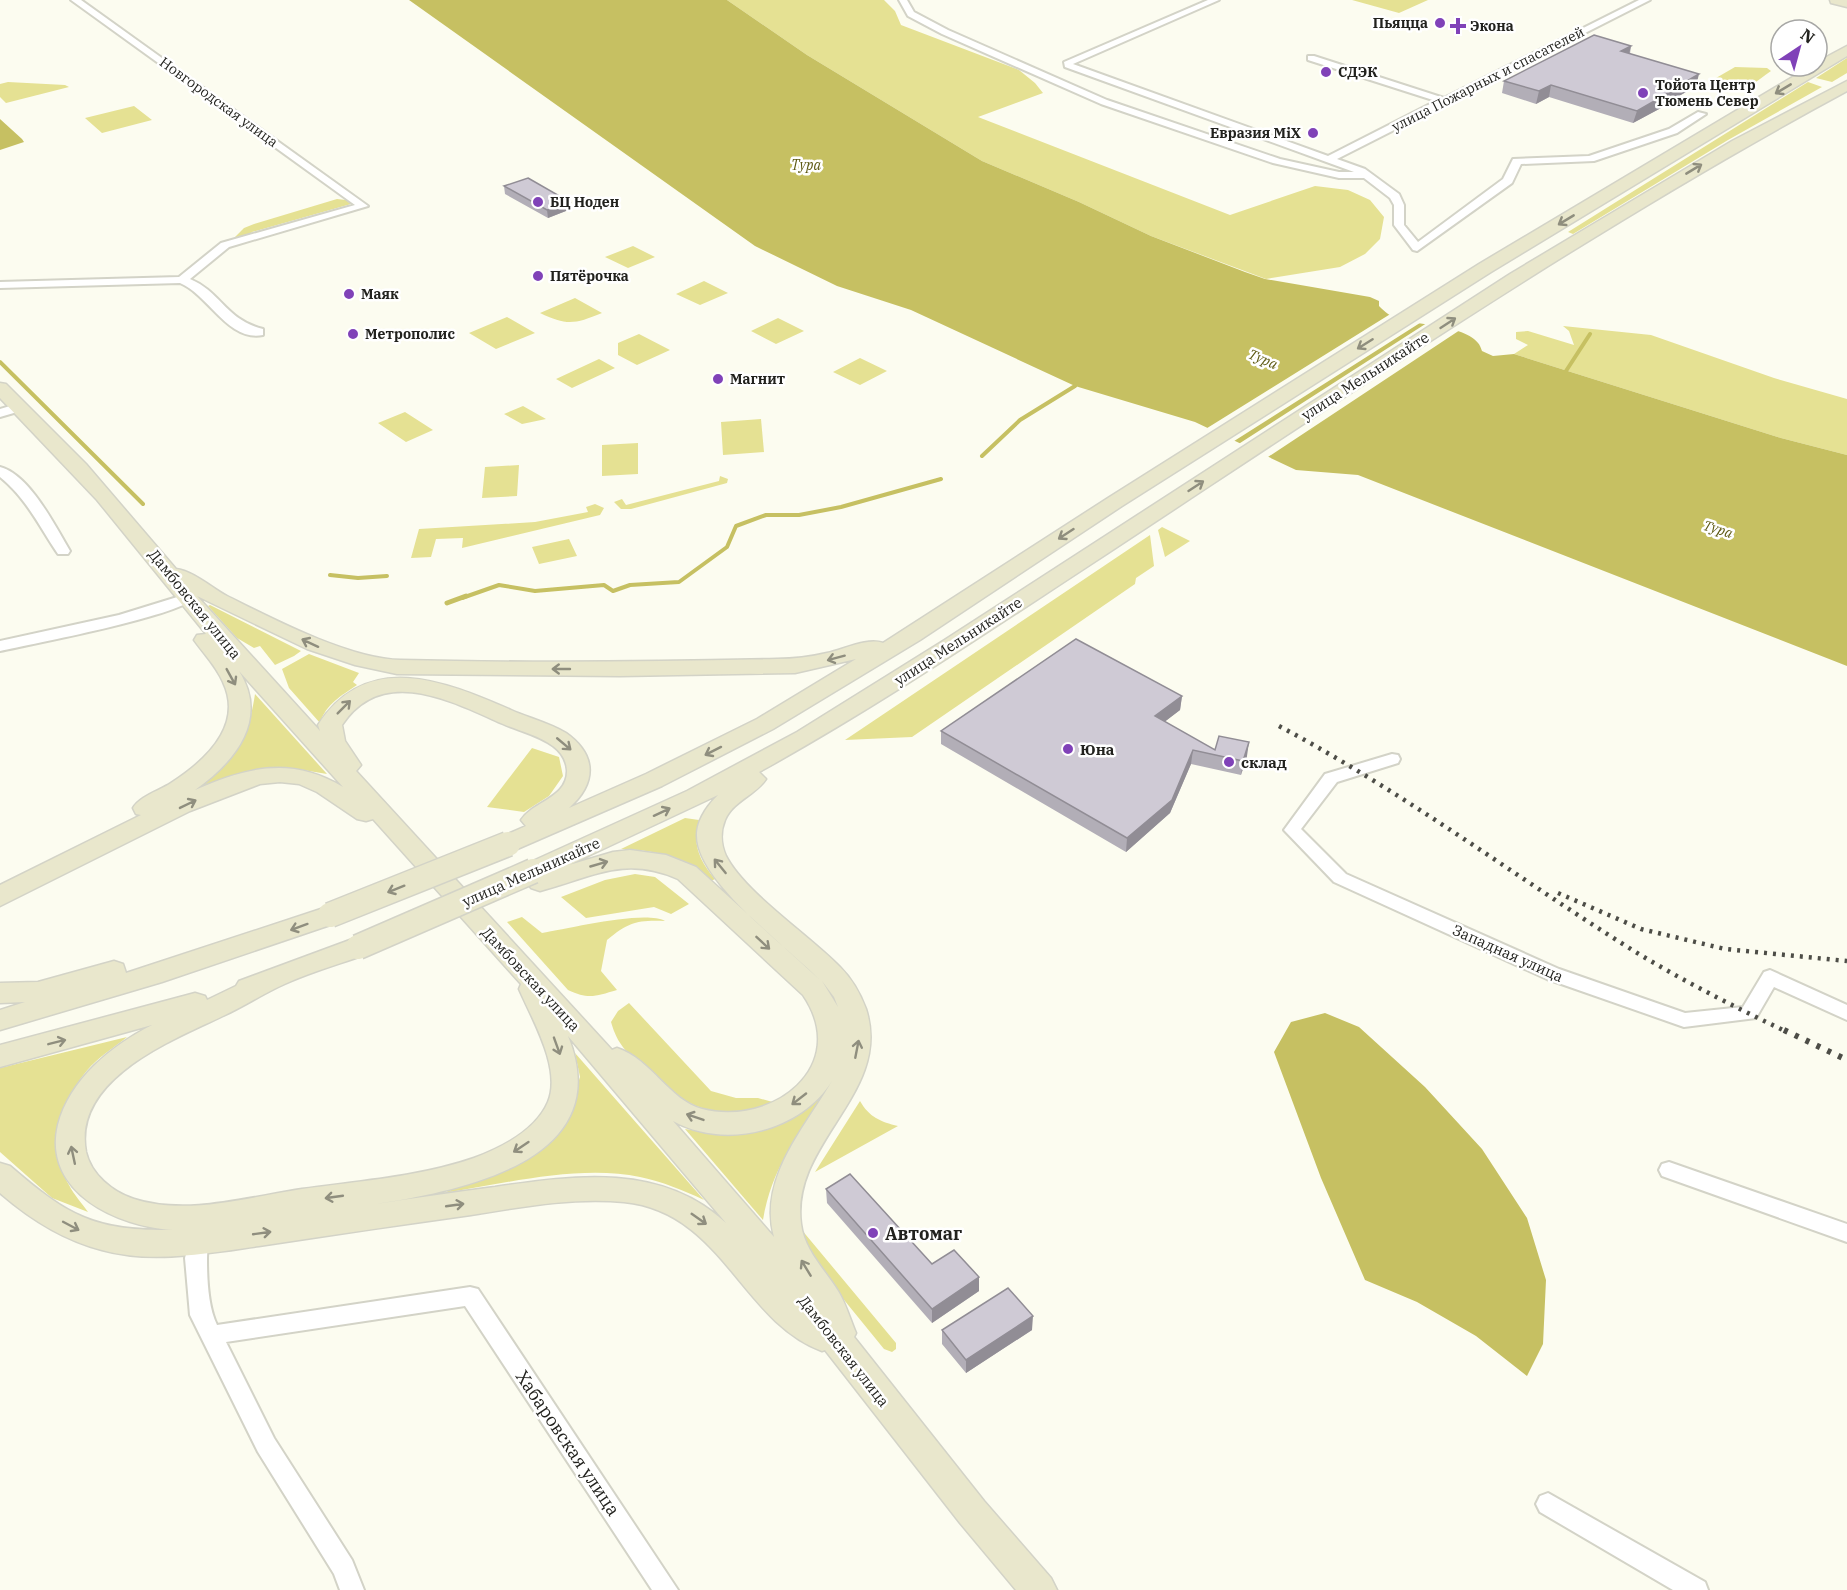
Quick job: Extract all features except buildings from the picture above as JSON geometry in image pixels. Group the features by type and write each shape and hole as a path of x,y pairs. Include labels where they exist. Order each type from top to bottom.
{"main road":[{"path":"1836,0 1847,3"},
{"path":"1840,55 1829,67 1810,78 1831,84 1847,78"},
{"name":"улица Мельникайте","path":"0,1020 80,998 268,938 330,915 450,868 502,840 654,780 765,724 912,635 1115,502 1485,268 1840,55"},
{"name":"улица Мельникайте","path":"0,1056 263,983 357,947 480,895 538,876 695,797 805,737 1148,518 1516,278 1737,144 1847,85"},
{"name":"Дамбовская улица","path":"0,388 91,482 165,566 192,605 591,1045 751,1231 972,1512 1039,1590"},
{"path":"165,566 198,589 227,605 325,650 365,662 426,669 795,666 828,660 912,635"},
{"path":"0,878 154,803 204,771 221,755 233,738 241,708 239,693 231,676 198,626 192,605"},
{"path":"362,794 349,766 333,742 330,724 339,711 354,697 371,689 394,685 420,686 449,694 558,738 573,752 579,765 576,782 564,800 502,840"},
{"path":"805,737 774,765 733,793 714,817 709,837 712,855 737,886 845,991 855,1016 859,1038 854,1064 838,1096 801,1156 788,1193 785,1216 788,1238 830,1306 850,1358"},
{"path":"0,897 203,796 257,777 279,774 303,776 329,787 370,815 390,824"},
{"path":"538,876 623,858 651,858 687,873 812,988 826,1009 833,1030 832,1054 820,1078 801,1099 776,1114 752,1121 711,1121 684,1113 665,1101 628,1065 591,1045"},
{"path":"0,993 38,992 203,947 268,938"},
{"path":"263,983 142,1041 112,1063 94,1081 80,1104 69,1133 73,1162 90,1189 120,1207 171,1218 436,1182 495,1163 524,1147 548,1126 561,1106 566,1083 559,1050 525,974"},
{"path":"0,1175 52,1216 78,1231 118,1241 198,1242 550,1191 596,1188 647,1193 681,1206 712,1228 790,1313 850,1358"}],"street":[{"name":"Новгородская улица","path":"75,0 363,206 225,245 182,280"},
{"path":"903,0 911,14 945,32 1104,102 1277,161 1339,176 1358,177 1366,174"},
{"path":"1215,0 1069,62 1068,65 1366,174 1395,196 1399,205 1399,225 1417,248 1508,181 1517,161 1590,159 1673,131 1701,114"},
{"name":"улица Пожарных и спасателей","path":"1329,159 1646,0"},
{"path":"1311,58 1445,101"},
{"path":"0,285 182,280 194,283 201,289 232,323 240,328 259,332"},
{"path":"0,413 20,407"},
{"path":"0,471 22,488 36,506 63,551"},
{"path":"0,646 122,619 171,605 192,605"},
{"name":"Западная улица","path":"1392,759 1331,778 1292,830 1340,878 1553,974 1684,1020 1749,1013 1770,977 1847,1012"},
{"path":"1669,1170 1847,1233"},
{"path":"198,1242 196,1258 201,1315 266,1445 344,1568 352,1590"},
{"name":"Хабаровская улица","path":"211,1335 470,1296 666,1590"},
{"path":"1548,1504 1696,1590"}],"shaded area":[{"path":"727,0 884,0 895,11 901,25 1019,70 1043,93 978,117 1230,215 1315,186 1348,190 1370,200 1384,217 1380,239 1365,254 1340,267 1266,279 1151,236 1079,202 982,161 807,55"},
{"path":"1352,0 1428,0 1399,13"},
{"path":"1847,58 1847,73 1832,82 1816,78 1829,78 1829,70"},
{"path":"1735,67 1769,70 1769,72 1750,86 1739,89 1716,78"},
{"path":"8,82 69,87 6,103 0,97 0,84"},
{"path":"1808,82 1822,87 1728,140 1573,234 1568,232"},
{"path":"134,106 152,120 102,133 85,118"},
{"path":"337,199 346,200 351,204 252,232 249,236 234,238 244,228 254,224"},
{"path":"633,246 655,257 628,268 605,257"},
{"path":"704,281 728,293 700,305 676,294"},
{"path":"575,298 602,313 578,321 564,322 540,313"},
{"path":"507,317 535,333 496,349 469,333"},
{"path":"778,318 804,331 776,344 751,331"},
{"path":"1563,326 1651,335 1774,378 1847,399 1847,455 1781,438 1514,354 1528,345 1516,339 1516,332 1528,331 1574,345 1569,331"},
{"path":"639,334 670,350 637,365 618,355 618,343"},
{"path":"860,358 887,371 860,385 833,372"},
{"path":"599,359 615,368 572,388 556,379"},
{"path":"523,406 546,419 522,424 504,414"},
{"path":"405,412 433,430 406,442 378,423"},
{"path":"761,419 764,452 723,455 721,422"},
{"path":"638,443 638,474 602,476 602,445"},
{"path":"519,465 517,496 482,498 485,467"},
{"path":"720,476 728,479 727,483 631,509 621,509 614,502 622,499 626,505 719,481"},
{"path":"595,504 604,508 600,515 462,548 463,538 436,539 431,557 411,558 419,529 535,522 588,512 586,507"},
{"path":"1162,527 1190,541 1165,557 1158,530"},
{"path":"1150,535 1154,566 1136,578 1135,584 912,737 845,740"},
{"path":"569,539 577,556 539,564 532,547"},
{"path":"208,606 301,651 275,665 260,646 254,648 237,638"},
{"path":"309,654 359,673 353,682 357,685 330,706 320,723 289,688 282,669"},
{"path":"255,694 327,774 297,769 266,771 185,794 214,773 234,753 247,728"},
{"path":"532,748 559,757 563,776 549,796 524,812 487,807"},
{"path":"685,818 699,820 696,837 698,851 715,879 711,881 691,866 669,856 621,849"},
{"path":"635,874 655,877 689,904 671,914 654,907 586,918 561,897 605,880"},
{"path":"522,917 542,933 624,919 655,918 665,921 634,923 621,929 607,940 601,971 617,990 587,996 568,990 507,922"},
{"path":"629,1003 711,1091 736,1098 758,1098 776,1103 734,1114 704,1109 678,1096 653,1078 623,1047 617,1037 611,1022 618,1011"},
{"path":"127,1037 95,1062 81,1078 72,1092 60,1122 58,1138 62,1170 71,1189 88,1212 52,1198 0,1152 0,1068"},
{"path":"575,1053 704,1200 640,1177 592,1173 542,1177 443,1193 508,1169 550,1138 569,1110 580,1077"},
{"path":"821,1097 778,1170 763,1220 685,1129 724,1133 757,1131 788,1119"},
{"path":"860,1101 876,1118 898,1126 815,1172"},
{"path":"801,1229 896,1343 896,1349 892,1352 884,1349 805,1252"}],"water":[{"name":"Тура","path":"409,0 727,0 807,55 982,161 1079,202 1151,236 1265,279 1370,297 1379,301 1379,306 1398,319 1459,331 1470,336 1478,342 1482,351 1493,356 1514,354 1781,438 1847,455 1847,666 1358,475 1296,470 1195,422 1075,386 911,310 837,286 755,246"},
{"path":"0,119 22,139 24,142 0,150"},
{"path":"1325,1013 1359,1027 1425,1087 1482,1149 1527,1218 1546,1280 1543,1344 1527,1376 1476,1336 1417,1302 1365,1280 1321,1178 1274,1052 1291,1022"}],"pier":[{"path":"1392,313 1423,321 1231,443 1204,430"},
{"path":"1430,321 1460,330 1265,459 1237,445"}],"waterway":[{"path":"1566,371 1590,334"},
{"path":"0,362 143,504"},
{"path":"982,456 1020,420 1075,386"},
{"path":"462,598 499,585 535,591 604,585 613,591 630,585 679,582 727,547 736,526 766,515 799,515 841,507 941,479"},
{"path":"330,575 358,578 387,576"},
{"path":"447,603 466,596"}],"railway":[{"path":"1279,726 1371,779 1634,951 1671,973 1787,1032"},
{"path":"1558,893 1641,929 1725,949 1847,961"},
{"path":"1784,1030 1847,1060"}],"place":[{"name":"Пьяцца","path":"1440,23"},
{"name":"Экона","path":"1458,26"},
{"name":"СДЭК","path":"1326,72"},
{"name":"Тойота Центр Тюмень Север","path":"1643,93"},
{"name":"Евразия MiX","path":"1313,133"},
{"name":"БЦ Ноден","path":"538,202"},
{"name":"Пятёрочка","path":"538,276"},
{"name":"Маяк","path":"349,294"},
{"name":"Метрополис","path":"353,334"},
{"name":"Магнит","path":"718,379"},
{"name":"Юна","path":"1068,749"},
{"name":"склад","path":"1229,762"},
{"name":"Автомаг","path":"873,1233"}]}
